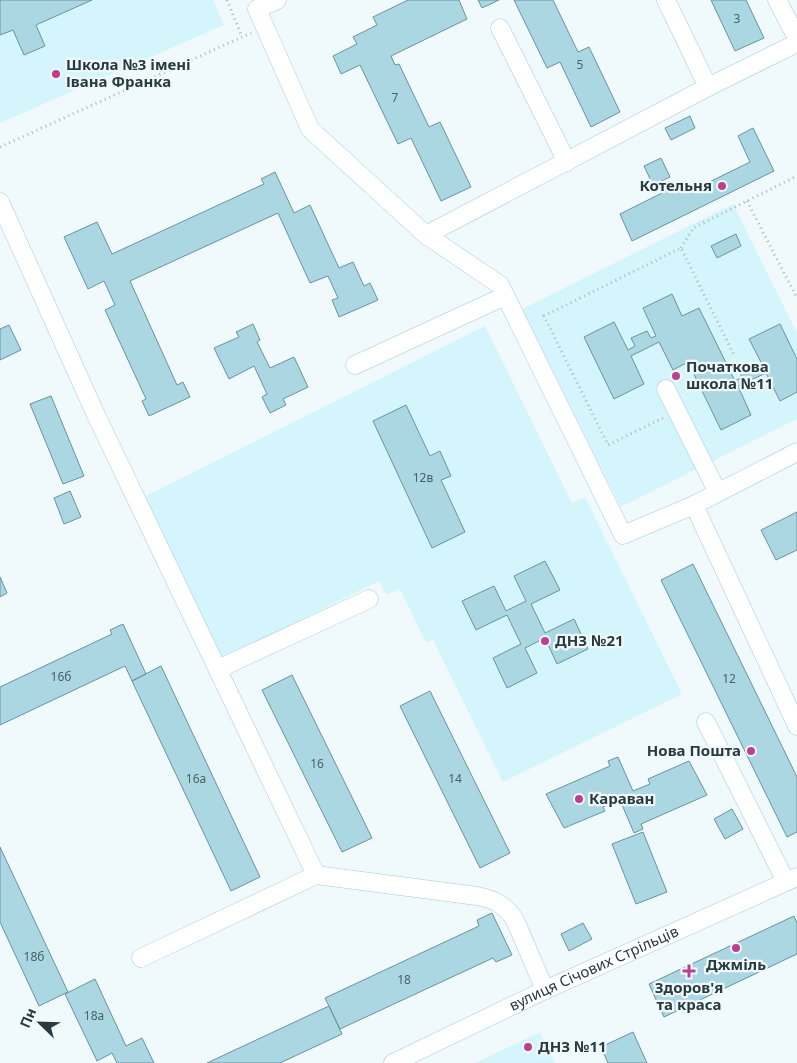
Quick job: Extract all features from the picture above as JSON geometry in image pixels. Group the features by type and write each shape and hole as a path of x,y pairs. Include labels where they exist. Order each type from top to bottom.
{"street":[{"path":"277,0 257,8 310,128 426,235 500,285 623,535 694,505 797,452"},
{"path":"666,0 708,87"},
{"path":"777,0 797,38"},
{"path":"500,28 567,162"},
{"path":"426,235 708,87 797,43"},
{"path":"0,202 96,415 316,875"},
{"path":"355,365 505,296"},
{"path":"666,389 718,493"},
{"path":"694,505 797,726"},
{"path":"218,669 368,599"},
{"path":"706,722 791,880"},
{"path":"141,958 316,875 476,896 499,903 509,910 515,920 546,990"},
{"name":"вулиця Січових Стрільців","path":"393,1063 546,990 791,880"}],"path":[{"path":"227,0 242,37"},
{"path":"0,147 265,27"},
{"path":"677,411 608,445 544,316 681,248 692,228 797,176"},
{"path":"747,201 797,298"},
{"path":"681,248 736,357"}],"shaded area":[{"name":"Школа №3 імені Івана Франка","path":"0,0 213,0 224,25 0,123"},
{"name":"Початкова школа №11","path":"733,204 797,333 797,419 621,507 522,309"},
{"path":"485,326 572,503 585,497 682,694 503,782 433,640 426,643 400,589 386,595 379,581 221,659 142,498"},
{"name":"ДНЗ №11","path":"540,1032 555,1063 475,1063"}],"building":[{"path":"0,0 92,0 36,25 45,46 24,55 13,30 0,35"},
{"path":"408,0 459,0 467,19 391,56 395,65 399,64 429,127 440,122 471,187 441,201 411,138 398,144 360,65 341,74 333,56 357,44 353,37 377,25 373,17"},
{"path":"478,0 499,0 482,8"},
{"path":"514,0 553,0 578,52 589,47 620,112 591,127 560,62 547,68"},
{"path":"711,0 746,0 764,38 735,51"},
{"path":"690,116 695,128 671,140 665,128"},
{"name":"Котельня","path":"753,128 774,171 632,241 620,214 686,181 691,191 750,162 738,136"},
{"path":"661,158 670,177 653,185 644,166"},
{"path":"275,172 294,213 310,205 339,268 353,262 364,286 370,283 378,300 339,317 332,300 338,298 328,276 310,283 278,213 130,281 177,385 183,382 190,397 149,416 142,401 146,399 105,310 115,305 104,281 88,289 64,237 97,222 112,254 264,184 261,179"},
{"path":"736,234 741,246 717,258 711,246"},
{"path":"672,294 682,316 699,308 735,381 742,377 738,369 754,362 757,369 763,366 749,339 780,324 797,359 797,392 780,401 766,373 738,386 751,415 721,430 688,362 673,370 659,342 631,356 644,384 614,399 584,337 614,322 628,350 635,346 631,338 647,331 651,338 656,336 643,308"},
{"path":"253,324 260,340 257,342 270,368 294,357 308,387 283,399 286,405 270,413 262,397 267,394 254,366 229,379 214,348 239,337 236,332"},
{"path":"9,325 21,350 0,360 0,329"},
{"path":"51,396 84,476 63,484 30,404"},
{"path":"406,405 430,456 440,451 451,476 441,480 465,532 432,548 373,421"},
{"path":"70,491 81,517 64,524 54,498"},
{"path":"797,512 797,550 776,560 761,530"},
{"path":"545,561 560,590 531,604 545,633 574,619 588,649 557,664 545,638 525,648 537,673 507,688 493,658 521,644 507,615 476,630 462,601 494,586 506,611 526,601 514,576"},
{"path":"693,564 797,777 797,832 787,837 661,580"},
{"path":"0,577 7,593 0,597"},
{"path":"123,624 146,674 132,681 125,666 0,725 0,687 112,634 110,630"},
{"path":"161,666 260,877 231,891 132,681"},
{"path":"292,675 372,838 342,852 262,690"},
{"path":"430,691 510,853 480,868 400,706"},
{"path":"618,757 633,791 650,784 648,779 689,761 707,795 641,824 643,829 634,833 620,800 603,807 605,811 564,828 546,794 610,766 608,761"},
{"path":"732,809 743,829 725,839 714,819"},
{"path":"643,832 667,892 636,904 612,844"},
{"path":"0,847 68,992 39,1006 0,922"},
{"path":"492,913 512,955 496,962 493,958 340,1029 325,998 479,926 477,920"},
{"path":"794,916 797,923 797,954 664,1017 649,984"},
{"path":"583,923 592,939 569,951 561,934"},
{"path":"95,979 126,1046 142,1038 154,1063 117,1063 112,1053 97,1061 65,994"},
{"path":"329,1006 342,1034 280,1063 207,1063"},
{"path":"633,1032 647,1063 608,1063 601,1047"}],"place":[{"name":"Школа №3 імені Івана Франка","path":"56,74"},
{"name":"Котельня","path":"722,186"},
{"name":"Початкова школа №11","path":"676,376"},
{"name":"ДНЗ №21","path":"545,641"},
{"name":"Нова Пошта","path":"751,751"},
{"name":"Караван","path":"579,799"},
{"name":"Джміль","path":"736,948"},
{"name":"Здоров'я та краса","path":"689,971"},
{"name":"ДНЗ №11","path":"528,1047"}]}
